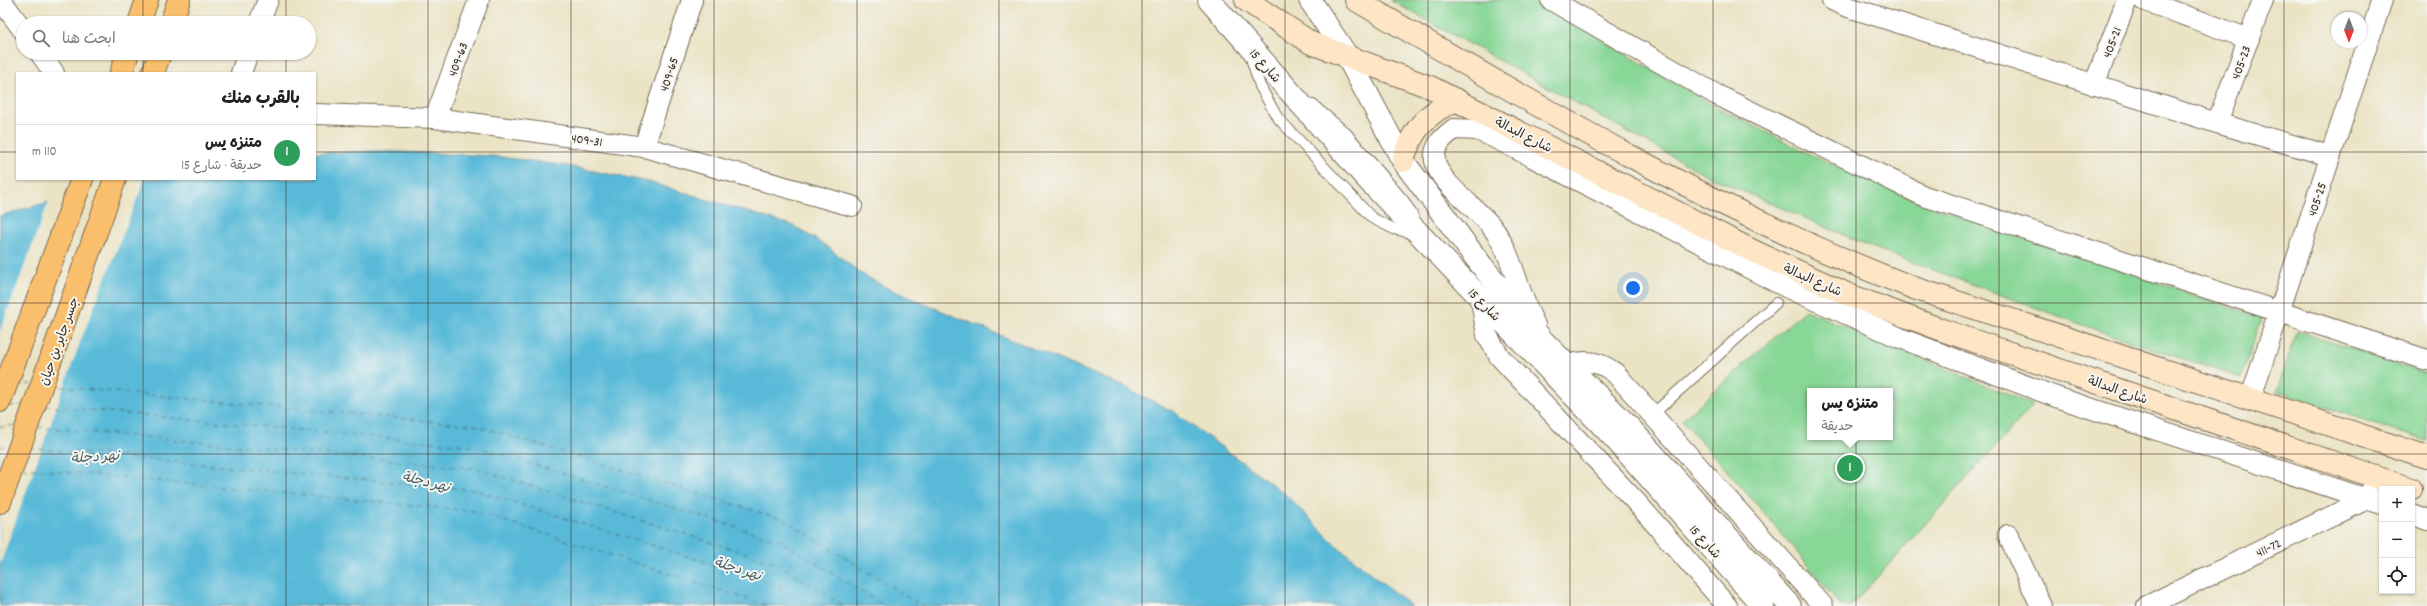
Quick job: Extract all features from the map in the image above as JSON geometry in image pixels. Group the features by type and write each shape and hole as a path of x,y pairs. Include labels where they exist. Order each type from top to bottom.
{"main road":[{"path":"141,16 147,0"},
{"path":"173,16 179,0"},
{"name":"شارع البدالة","path":"1246,0 1305,40 1403,76 1457,100 1755,252 1848,295 1945,331 2403,486"},
{"path":"1356,0 1549,112 1625,153 1834,256 1921,291 2427,457"},
{"path":"121,72 126,60"},
{"path":"153,72 158,60"},
{"path":"1403,160 1406,147 1421,122 1432,112 1457,100"},
{"path":"0,401 82,180"},
{"name":"جسر جابر بن حيان","path":"0,502 115,180"},
{"name":"شارع البدالة","path":"2415,490 2427,494"}],"street":[{"path":"1,0 16,20"},
{"path":"262,16 268,0"},
{"name":"409-63","path":"435,118 479,0"},
{"name":"409-65","path":"644,147 692,0"},
{"name":"شارع 15","path":"1209,0 1289,91 1480,300 1565,374 1790,606"},
{"name":"شارع 15","path":"1310,0 1347,56 1403,160 1497,285 1531,322 1565,374"},
{"path":"1551,0 1717,95 1924,196 2427,360"},
{"name":"405-21","path":"2094,85 2127,0"},
{"path":"2143,0 2249,39"},
{"name":"405-23","path":"2217,123 2263,0"},
{"name":"405-25","path":"2251,398 2382,0"},
{"path":"1842,2 2094,85 2330,156"},
{"path":"45,60 53,72"},
{"path":"241,72 246,60"},
{"name":"409-31","path":"316,114 435,118 644,147 852,206"},
{"path":"1544,340 1527,309 1511,264 1492,228 1437,168 1434,153 1438,144 1454,129 1477,130 1491,136 1786,288 1900,338 2056,397 2375,502 2374,476"},
{"path":"1497,285 1480,300 1484,324 1499,356 1637,503 1726,606"},
{"path":"1544,403 1565,374 1586,361 1609,368 1653,414 1823,606"},
{"name":"شارع 15","path":"1623,434 1763,606"},
{"name":"411-72","path":"2147,606 2375,502"},
{"path":"2415,515 2427,520"},
{"path":"2008,535 2041,606"}],"lane":[{"path":"1248,44 1260,86 1276,117 1372,218 1394,229 1419,234"},
{"path":"1653,414 1776,303"}],"green space":[{"path":"1390,0 1535,0 1709,103 1817,158 1922,203 2262,318 2241,378 2102,332 1874,248 1710,177"},
{"path":"1805,310 2033,405 1851,606 1841,606 1767,516 1682,420"},
{"path":"2297,331 2427,374 2427,441 2277,391"}],"water":[{"name":"نهر دجلة","path":"378,151 493,156 568,166 649,182 794,226 825,245 860,273 889,289 1123,386 1174,412 1284,493 1336,545 1411,606 0,606 0,216 126,180 316,180 316,153"}],"pier":[{"path":"116,180 145,180 82,337 0,564 0,331 50,198"}],"ferry route":[{"path":"18,385 31,384"},
{"path":"52,386 474,425 785,520 922,606"},
{"path":"10,406 24,405"},
{"path":"45,406 474,446 781,541 884,606"},
{"path":"0,427 17,425"},
{"path":"38,427 474,468 777,563 844,606"},
{"path":"0,447 9,446"},
{"path":"30,448 474,490 773,583 808,606"},
{"path":"22,468 474,511 769,606"}],"place":[{"name":"متنزه يس","path":"1850,468"}]}
